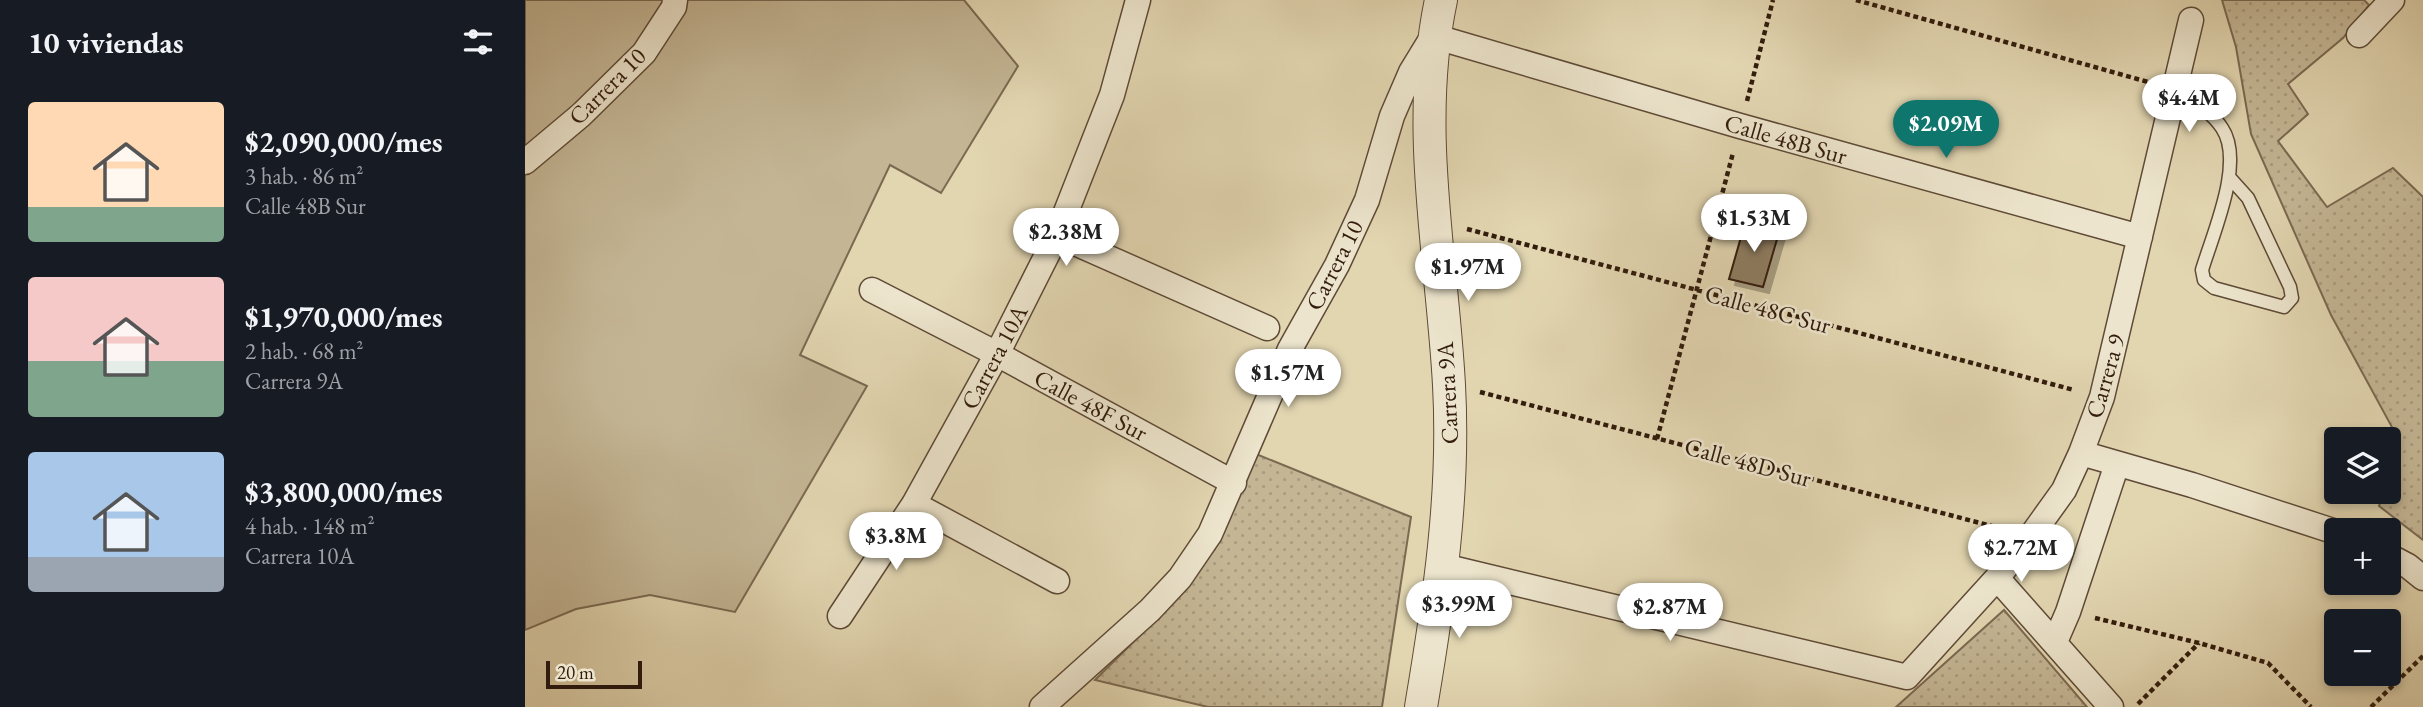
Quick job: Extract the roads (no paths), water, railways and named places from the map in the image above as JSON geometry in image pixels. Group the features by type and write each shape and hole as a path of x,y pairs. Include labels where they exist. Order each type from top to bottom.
{"street":[{"name":"Carrera 10","path":"525,162 581,115 644,53 674,7 675,0"},
{"name":"Carrera 10A","path":"841,616 914,504 997,354 1057,235 1112,95 1138,0"},
{"name":"Carrera 10","path":"1042,707 1150,610 1181,578 1210,534 1290,349 1337,265 1367,200 1392,116 1411,72 1433,36 1441,0"},
{"path":"2359,35 2392,0"},
{"name":"Carrera 9","path":"1443,566 1906,677 1997,578 2031,536 2064,490 2081,453 2102,397 2191,20"},
{"name":"Calle 48B Sur","path":"1433,36 1740,126 2140,237"},
{"name":"Carrera 9A","path":"1421,707 1443,566 1449,486 1450,412 1428,113 1433,36"},
{"path":"1057,235 1267,328"},
{"name":"Calle 48F Sur","path":"872,289 1234,483"},
{"path":"2081,453 2324,528"},
{"path":"2055,642 2068,612 2117,464"},
{"path":"914,504 1056,581"},
{"path":"2401,562 2423,578"},
{"path":"1997,578 2111,707"}],"lane":[{"path":"2176,90 2211,115 2223,129 2230,149 2229,178 2202,270 2204,280 2214,288 2284,307 2292,298 2290,286 2248,198 2229,178"}]}
